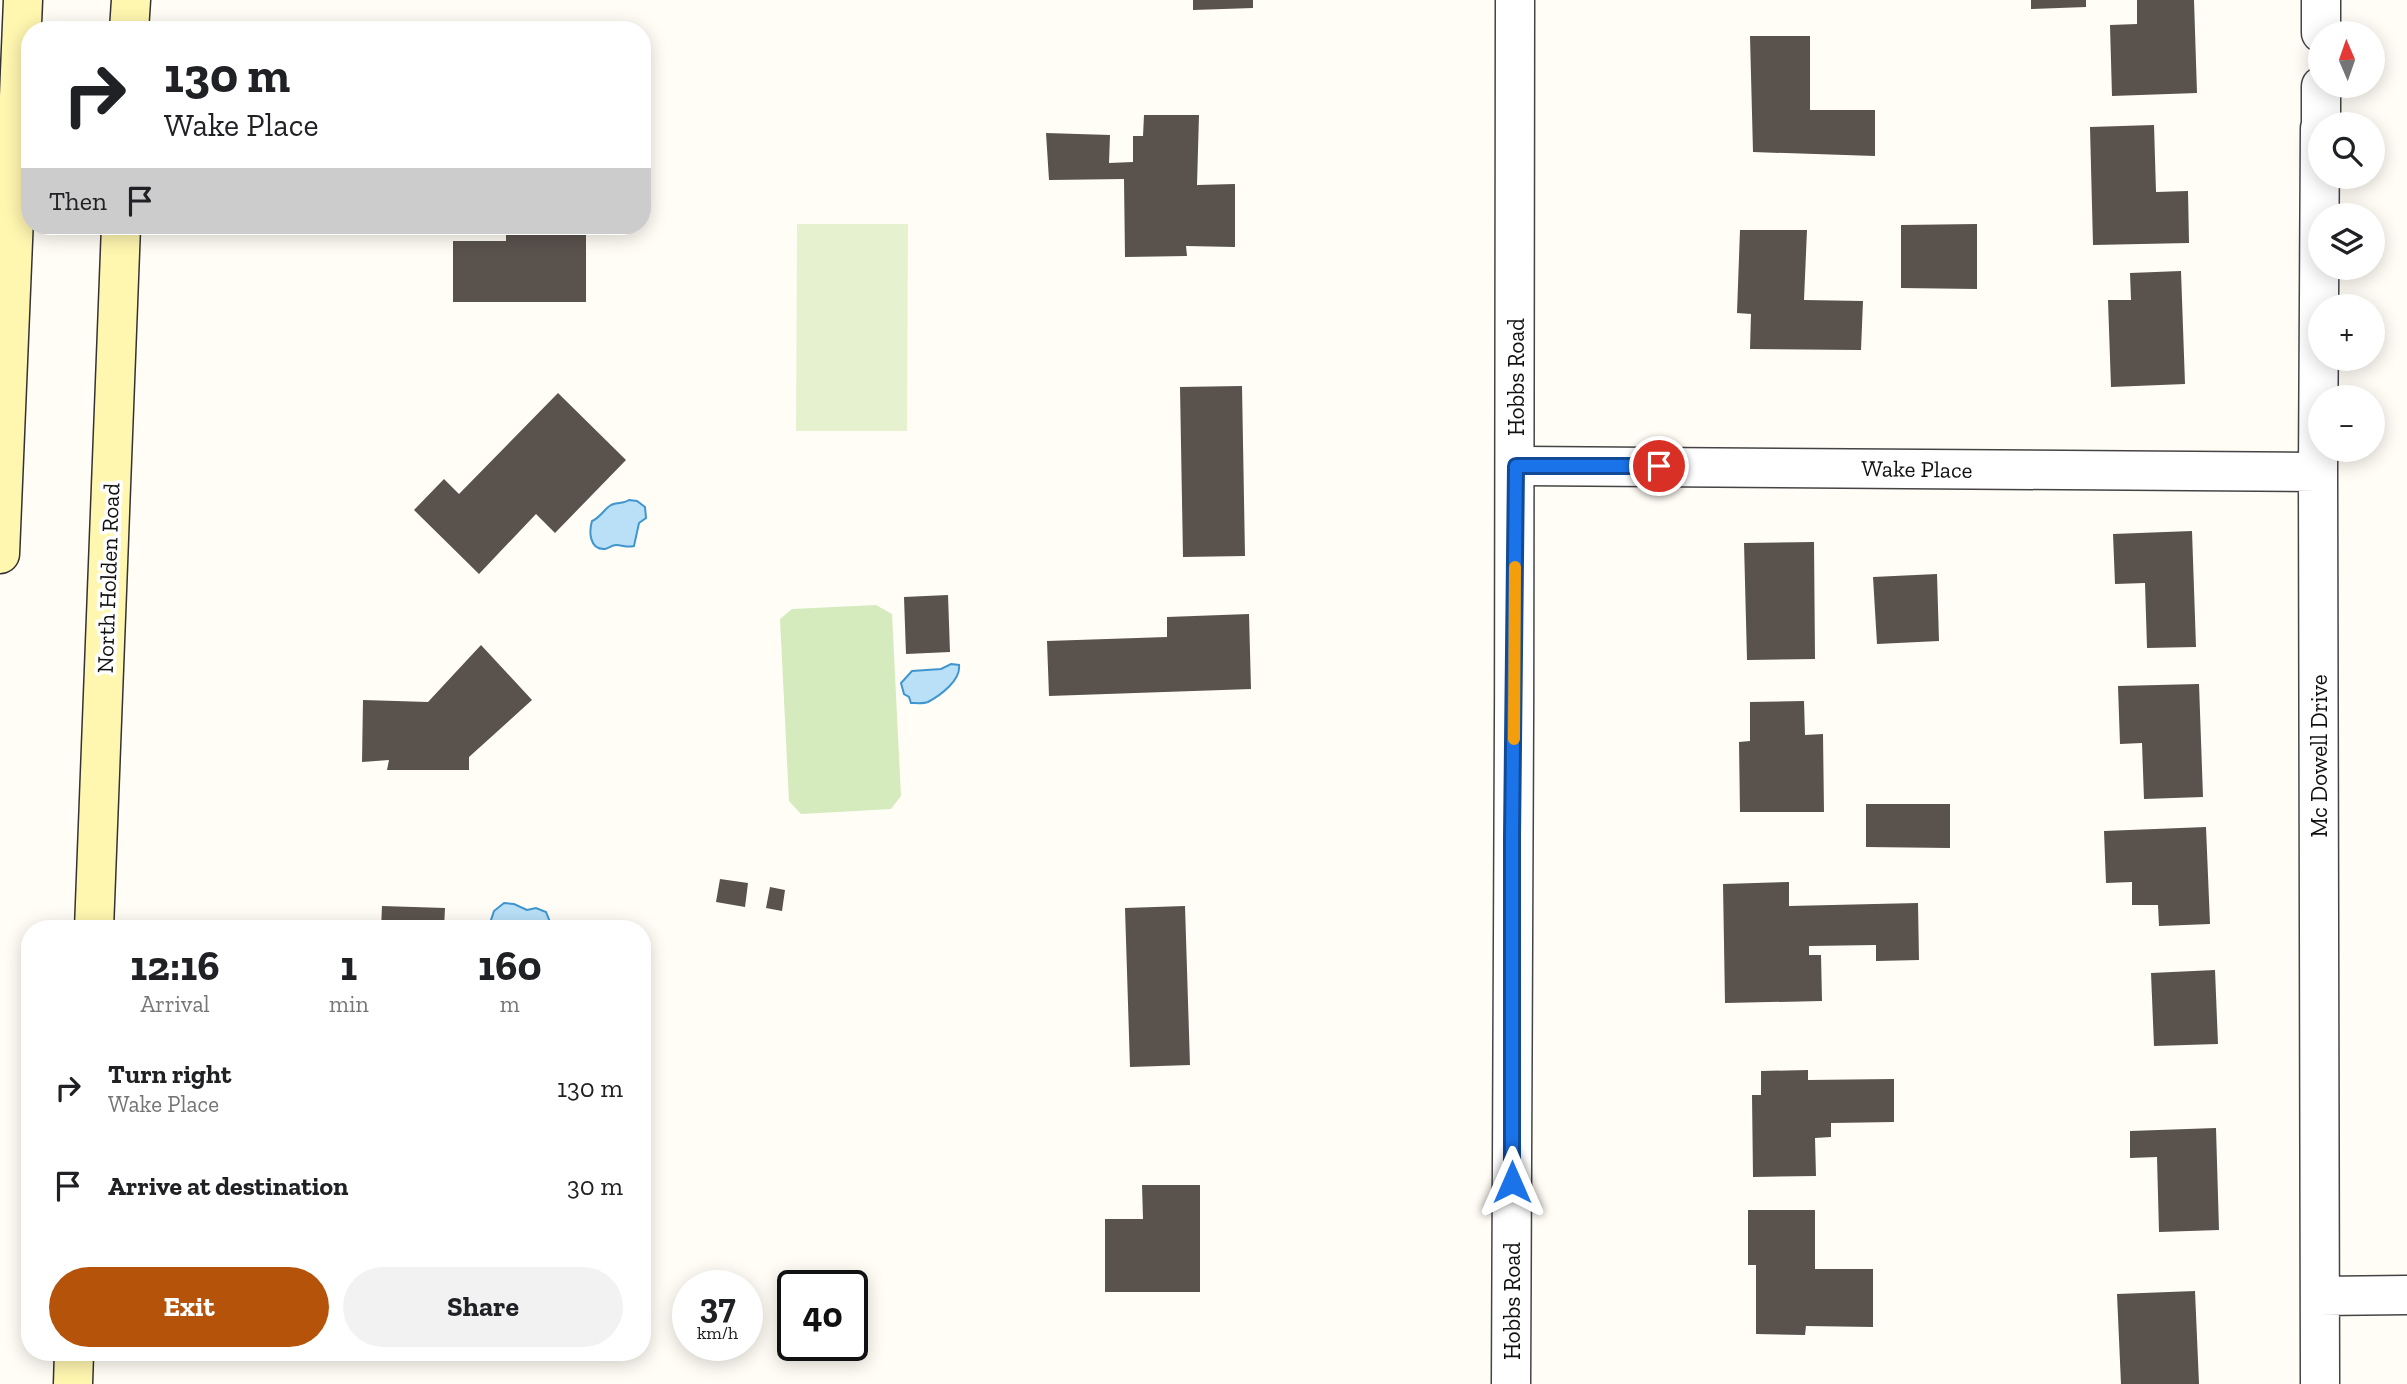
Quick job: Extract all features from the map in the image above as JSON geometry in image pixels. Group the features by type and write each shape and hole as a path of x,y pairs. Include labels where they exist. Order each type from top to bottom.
{"main road":[{"path":"22,21 23,0"},
{"path":"130,21 131,0"},
{"path":"0,554 21,48"},
{"name":"North Holden Road","path":"94,920 121,235"},
{"path":"73,1384 74,1361"}],"street":[{"name":"Hobbs Road","path":"1511,1384 1516,466 1515,0"},
{"path":"2321,0 2321,21"},
{"name":"Mc Dowell Drive","path":"2320,189 2320,1384"},
{"name":"Wake Place","path":"1516,466 2318,472"},
{"path":"2320,1296 2407,1295"}],"green space":[{"path":"797,224 908,224 907,431 796,431"},
{"path":"876,605 892,614 901,796 891,809 801,814 789,801 780,619 792,609"}],"water":[{"path":"629,500 637,501 645,507 646,518 639,523 634,546 615,545 605,549 596,546 591,535 592,521 611,505"},
{"path":"951,664 959,665 959,671 949,687 928,702 911,703 909,697 904,694 901,683 912,671 941,669"},
{"path":"504,903 514,904 527,910 536,908 546,912 549,920 491,920 494,911"}],"building":[{"path":"1193,0 1253,0 1253,8 1193,10"},
{"path":"2031,0 2086,0 2086,7 2031,9"},
{"path":"2137,0 2194,0 2197,93 2112,96 2110,25 2137,24"},
{"path":"1750,36 1810,36 1810,110 1875,110 1875,156 1753,152"},
{"path":"1144,115 1199,115 1197,185 1235,184 1235,247 1186,246 1187,256 1125,257 1124,179 1049,180 1046,133 1110,135 1109,163 1133,162 1133,136 1143,136"},
{"path":"2154,125 2156,192 2188,191 2189,243 2093,245 2090,127"},
{"path":"1977,224 1977,289 1901,288 1901,225"},
{"path":"1740,230 1807,230 1804,300 1863,301 1861,350 1750,349 1751,314 1737,313"},
{"path":"506,235 586,235 586,302 453,302 453,241 506,241"},
{"path":"2181,271 2185,384 2111,387 2108,300 2131,300 2130,273"},
{"path":"1242,386 1245,556 1183,557 1180,387"},
{"path":"558,393 626,460 555,533 536,514 479,574 414,510 444,479 459,494"},
{"path":"2192,531 2196,647 2147,648 2145,583 2115,584 2113,534"},
{"path":"1814,542 1815,659 1747,660 1744,543"},
{"path":"1937,574 1939,641 1877,644 1873,577"},
{"path":"948,595 950,652 906,654 904,597"},
{"path":"1249,614 1251,689 1049,696 1047,641 1167,637 1167,617"},
{"path":"481,645 532,700 469,757 469,770 387,770 389,760 362,762 363,700 428,702"},
{"path":"2199,684 2203,797 2144,799 2142,743 2120,744 2118,686"},
{"path":"1804,701 1805,735 1823,734 1824,812 1740,812 1739,742 1750,741 1750,702"},
{"path":"1866,804 1950,804 1950,848 1866,847"},
{"path":"2206,827 2210,924 2159,926 2158,905 2132,905 2132,882 2106,883 2104,831"},
{"path":"720,879 748,883 745,907 716,902"},
{"path":"1789,882 1789,906 1918,903 1919,960 1876,961 1876,945 1809,946 1809,955 1821,955 1822,1001 1725,1003 1723,884"},
{"path":"770,887 785,890 782,911 766,908"},
{"path":"382,906 445,908 444,920 381,920"},
{"path":"1185,906 1190,1065 1130,1067 1125,908"},
{"path":"2215,970 2218,1044 2154,1046 2151,973"},
{"path":"1808,1070 1808,1080 1894,1079 1894,1122 1831,1123 1831,1137 1815,1138 1816,1176 1753,1177 1752,1095 1761,1095 1761,1071"},
{"path":"2216,1128 2219,1230 2159,1232 2157,1157 2130,1158 2130,1131"},
{"path":"1142,1185 1200,1185 1200,1292 1105,1292 1105,1219 1143,1219"},
{"path":"1748,1210 1815,1210 1815,1269 1873,1269 1873,1327 1806,1326 1805,1335 1756,1334 1756,1265 1748,1265"},
{"path":"2195,1291 2199,1384 2121,1384 2117,1294"}],"slow traffic":[{"path":"1514,739 1515,567"}],"route":[{"path":"1512,1182 1516,466 1659,466"}]}
